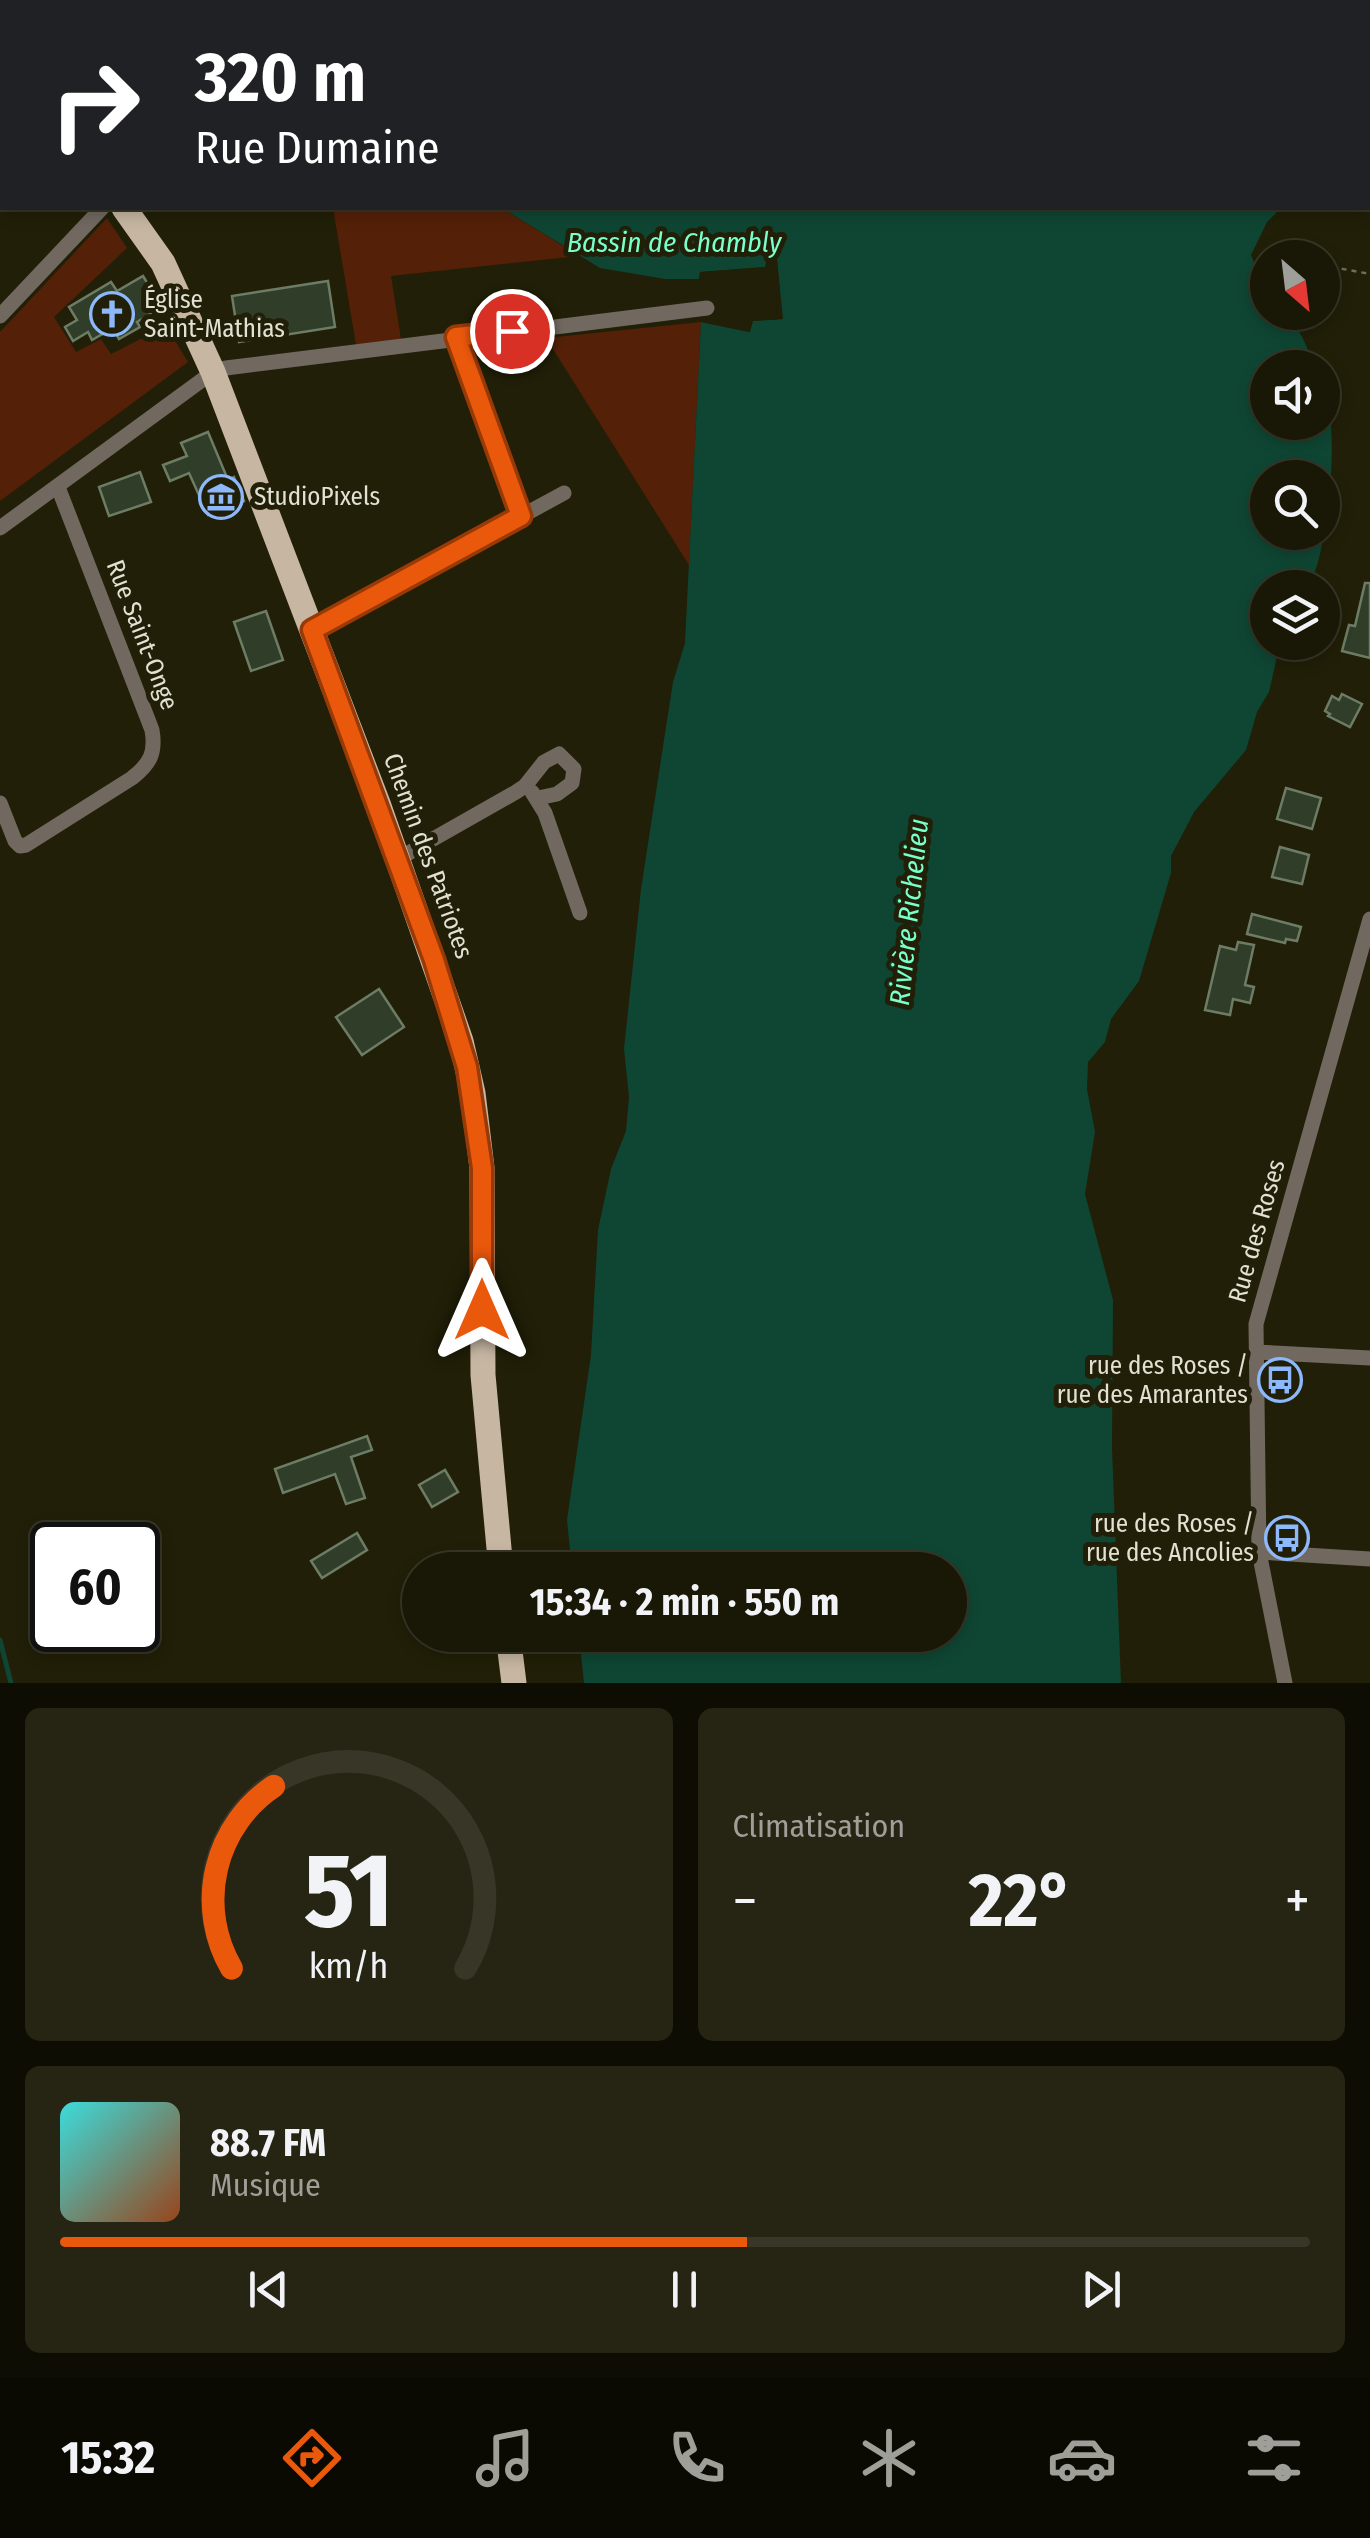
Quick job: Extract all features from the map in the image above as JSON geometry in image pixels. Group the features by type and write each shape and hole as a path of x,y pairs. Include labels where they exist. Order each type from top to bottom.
{"main road":[{"name":"Chemin des Patriotes","path":"125,210 163,263 214,372 455,1021 479,1132 484,1375 499,1552"},
{"path":"510,1652 514,1683"}],"street":[{"path":"0,316 100,210"},
{"path":"0,528 214,372 456,337 707,308"},
{"path":"456,337 521,516"},
{"name":"Rue Saint-Onge","path":"0,803 14,842 26,845 132,778 153,756 152,730 58,487"},
{"path":"312,630 564,493"},
{"path":"398,859 532,792 580,913"},
{"name":"Rue des Roses","path":"1284,1683 1259,1552 1256,1352 1260,1301 1314,1126 1370,920"},
{"path":"1256,1352 1370,1358"},
{"path":"1259,1552 1370,1559"}],"path":[{"path":"1340,268 1370,274"}],"shaded area":[{"path":"333,210 505,210 579,256 391,276 401,339 356,345"},
{"path":"107,218 127,248 54,317 76,352 101,339 111,354 166,326 188,362 0,501 0,332"},
{"path":"701,322 689,565 546,338"}],"water":[{"path":"505,210 1279,210 1267,222 1258,240 1250,240 1250,330 1297,330 1308,350 1250,350 1250,440 1331,440 1332,460 1250,460 1250,550 1321,550 1316,570 1250,570 1250,660 1276,660 1269,692 1257,712 1246,750 1194,812 1171,856 1171,873 1139,981 1111,1019 1105,1042 1088,1062 1087,1089 1095,1132 1085,1194 1113,1300 1112,1448 1121,1683 584,1683 581,1652 967,1652 967,1552 570,1552 567,1520 591,1355 598,1230 611,1169 626,1131 629,1097 624,1049 641,889 673,682 685,643 701,322 749,332 752,321 782,319 777,259 766,267 700,272 699,279 665,279 600,268"}],"pier":[{"path":"777,259 783,319 753,321 750,332 701,322 702,317 746,327 750,317 777,314 773,265 767,272 704,277 700,284 699,279 700,272 765,267 766,262"}],"building":[{"name":"Église Saint-Mathias","path":"143,276 162,307 119,339 113,328 92,340 88,332 73,341 65,327 77,320 69,307 111,282 117,291"},
{"path":"328,281 335,327 239,342 232,296"},
{"path":"208,432 228,480 234,477 244,501 208,515 189,473 170,481 163,465 187,456 181,443"},
{"path":"140,472 151,502 109,516 99,487"},
{"path":"1365,583 1370,583 1370,658 1342,651 1349,625 1355,626"},
{"path":"266,611 283,660 251,671 234,622"},
{"path":"1342,694 1362,704 1350,727 1325,711 1332,696 1339,700"},
{"path":"1286,788 1321,798 1312,829 1277,819"},
{"path":"1280,847 1309,855 1302,884 1272,877"},
{"path":"1252,914 1301,927 1297,941 1286,939 1285,943 1247,934"},
{"path":"1238,942 1254,945 1245,985 1254,987 1250,1003 1233,999 1230,1015 1205,1010 1220,946 1236,950"},
{"path":"379,989 404,1027 362,1055 336,1017"},
{"path":"367,1436 372,1450 351,1457 365,1498 346,1504 335,1474 283,1493 275,1469"},
{"path":"445,1470 458,1492 432,1507 419,1485"},
{"path":"357,1533 367,1550 322,1578 311,1561"}],"waterway":[{"path":"0,1640 11,1683"}],"place":[{"name":"Église Saint-Mathias","path":"112,314"},
{"name":"StudioPixels","path":"221,497"},
{"name":"rue des Roses / rue des Amarantes","path":"1280,1380"},
{"name":"rue des Roses / rue des Ancolies","path":"1287,1538"}],"route":[{"path":"482,1310 482,1168 467,1067 434,960 312,630 521,516 456,337 512,331"}],"water label":[{"name":"Bassin de Chambly","path":"674,242"},
{"name":"Rivière Richelieu","path":"909,912"}]}
